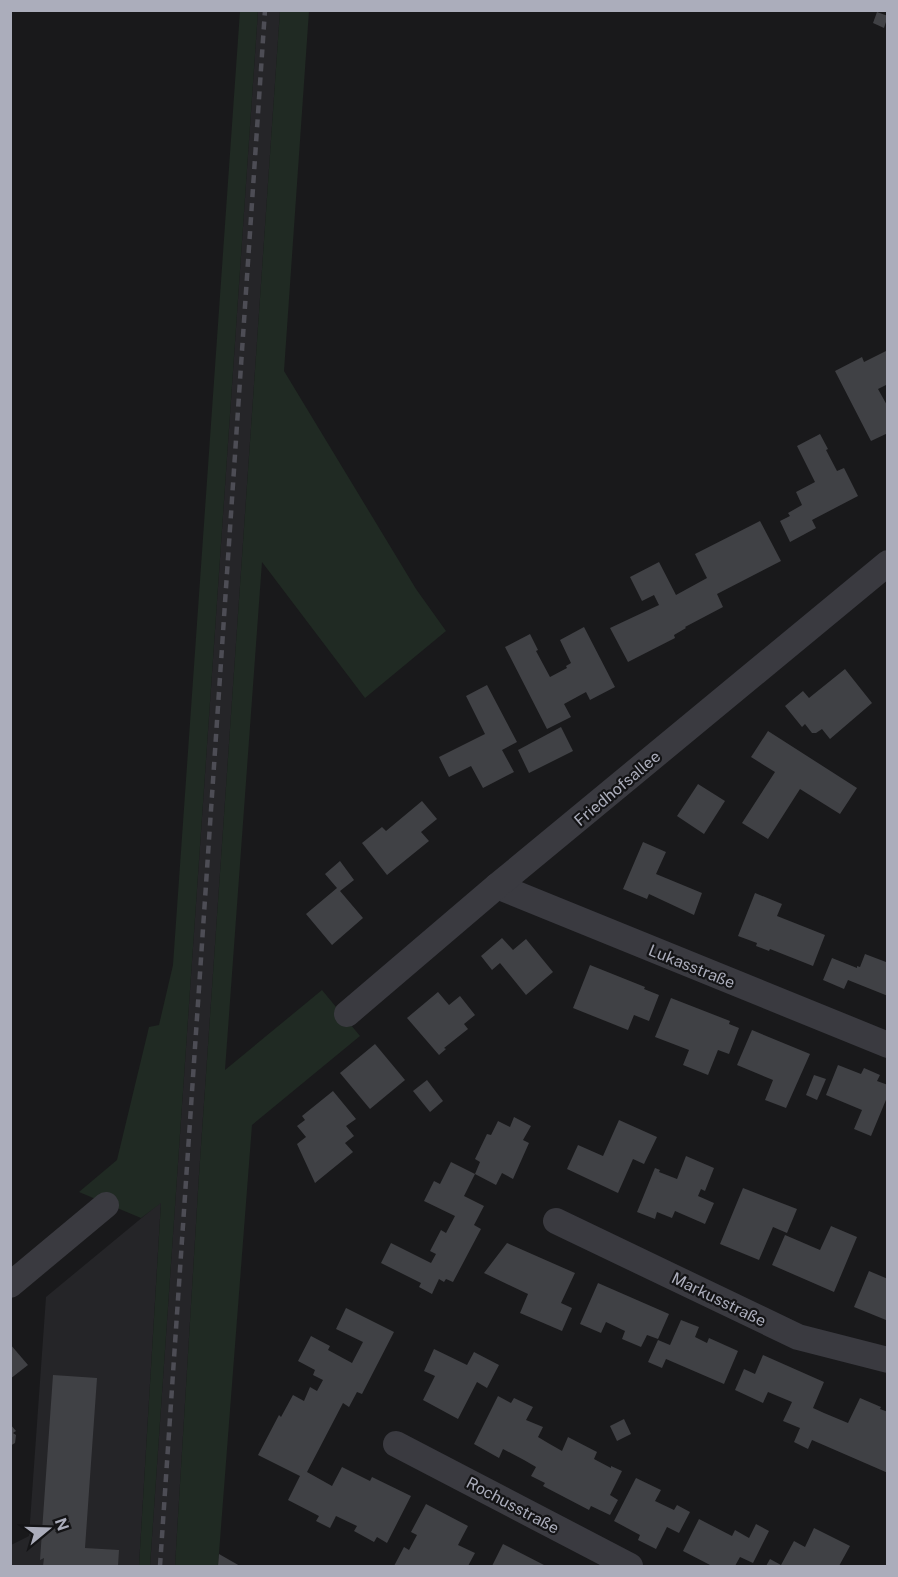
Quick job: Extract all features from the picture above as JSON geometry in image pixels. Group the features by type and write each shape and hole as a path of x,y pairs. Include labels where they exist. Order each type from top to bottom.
{"street":[{"name":"Friedhofsallee","path":"347,1014 497,886 888,564"},
{"name":"Lukasstraße","path":"497,886 888,1045"},
{"path":"10,1285 106,1205"},
{"name":"Markusstraße","path":"556,1221 798,1337 888,1360"},
{"name":"Rochusstraße","path":"396,1444 630,1566"}],"shaded area":[{"path":"240,11 258,11 150,1566 139,1566 161,1203 141,1218 79,1192 117,1160 149,1027 159,1025 173,965"},
{"path":"258,11 280,11 199,1175 175,1566 150,1566"},
{"path":"280,11 309,11 284,371 416,589 446,631 365,698 262,562 225,1070 322,990 360,1036 252,1125 218,1566 175,1566 199,1175"},
{"path":"161,1202 139,1566 11,1566 11,1545 29,1536 46,1297"}],"building":[{"path":"877,12 888,16 884,28 873,23"},
{"path":"888,350 888,384 878,389 888,407 888,433 871,441 835,371 862,357 864,362"},
{"path":"820,434 837,471 844,468 858,496 812,520 816,528 790,542 780,521 790,516 788,513 802,505 796,492 815,482 797,446"},
{"path":"760,521 781,561 717,594 723,607 685,627 674,635 675,638 628,662 610,628 659,605 654,595 642,601 630,577 659,562 676,595 707,578 695,554"},
{"path":"584,627 615,687 590,700 586,692 564,704 571,717 547,729 505,647 530,634 550,677 567,668 566,666 571,663 560,640"},
{"path":"845,669 872,703 830,739 822,729 812,733 805,724 802,727 785,706 803,691 809,698"},
{"path":"487,685 517,742 502,750 514,772 483,788 471,766 449,777 439,757 485,734 466,696"},
{"path":"561,727 573,751 529,773 518,750"},
{"path":"768,731 857,788 840,814 800,789 768,839 742,823 775,772 751,757"},
{"path":"698,784 725,801 704,834 677,816"},
{"path":"422,801 437,819 421,832 429,841 387,875 362,843 382,827 386,831"},
{"path":"643,842 666,852 656,874 702,893 694,915 649,894 647,899 623,889"},
{"path":"340,861 354,880 340,891 363,918 332,945 306,914 337,888 325,874"},
{"path":"755,893 782,904 777,916 825,935 813,966 770,949 769,951 756,946 757,943 738,936"},
{"path":"502,938 513,950 526,939 553,972 526,995 500,963 492,970 481,956"},
{"path":"865,954 886,962 888,959 888,996 848,980 844,989 823,980 832,958 857,968 857,966 860,967"},
{"path":"590,965 659,995 649,1021 634,1015 628,1030 573,1008"},
{"path":"438,992 449,1005 460,996 475,1015 464,1024 468,1029 444,1048 446,1049 439,1055 407,1018"},
{"path":"671,998 730,1021 729,1024 739,1028 729,1054 718,1050 708,1075 683,1065 689,1050 655,1037"},
{"path":"752,1030 810,1054 786,1108 765,1100 773,1080 737,1065"},
{"path":"375,1044 405,1080 370,1109 340,1073"},
{"path":"838,1065 861,1074 864,1068 880,1075 877,1081 888,1085 888,1095 871,1136 854,1129 862,1110 826,1095"},
{"path":"814,1075 826,1079 817,1100 806,1095"},
{"path":"427,1080 443,1101 430,1112 413,1091"},
{"path":"333,1091 356,1119 346,1126 354,1136 345,1143 353,1152 315,1183 297,1144 306,1137 297,1126 305,1120 302,1116"},
{"path":"514,1117 531,1126 523,1140 529,1143 513,1179 502,1173 496,1185 475,1174 480,1162 475,1159 487,1134 491,1135 498,1121 510,1127"},
{"path":"619,1120 657,1137 644,1164 633,1159 618,1193 567,1169 578,1145 603,1156"},
{"path":"686,1156 714,1168 705,1191 701,1189 698,1196 714,1203 705,1224 675,1211 672,1218 657,1212 655,1219 637,1212 655,1168 677,1179"},
{"path":"451,1162 475,1174 464,1196 484,1206 474,1225 481,1229 453,1282 446,1279 444,1282 439,1279 432,1294 419,1287 421,1283 381,1263 391,1243 431,1263 436,1254 430,1251 441,1230 446,1233 455,1216 424,1201 434,1181 440,1184"},
{"path":"743,1188 797,1209 787,1233 773,1227 759,1260 720,1244"},
{"path":"831,1226 857,1237 834,1292 772,1265 785,1235 820,1250"},
{"path":"507,1243 575,1273 561,1303 572,1308 562,1331 520,1313 528,1294 484,1273"},
{"path":"869,1271 888,1279 888,1316 886,1320 854,1307"},
{"path":"598,1283 669,1314 658,1339 647,1335 641,1347 622,1339 625,1331 606,1322 601,1333 580,1324"},
{"path":"346,1308 394,1332 362,1394 357,1392 349,1407 343,1403 307,1472 332,1486 342,1467 370,1481 372,1477 411,1496 387,1543 377,1537 374,1542 354,1531 357,1526 336,1516 330,1528 316,1521 319,1516 288,1500 300,1476 258,1455 279,1415 281,1417 293,1395 304,1401 310,1387 317,1391 323,1380 313,1375 315,1370 298,1361 311,1336 330,1346 328,1350 352,1363 363,1342 336,1329"},
{"path":"681,1320 699,1327 695,1337 707,1343 709,1338 738,1351 724,1384 666,1359 662,1368 648,1362 658,1340 670,1345"},
{"path":"10,1344 28,1365 10,1379"},
{"path":"434,1349 467,1365 474,1352 499,1365 487,1388 477,1382 458,1419 423,1400 435,1376 424,1371"},
{"path":"763,1355 824,1382 813,1408 848,1423 860,1398 888,1412 888,1473 812,1440 808,1449 794,1442 800,1428 783,1421 792,1402 768,1392 763,1403 735,1390 744,1369 755,1374"},
{"path":"53,1375 97,1378 85,1548 119,1550 118,1566 43,1566 44,1558 40,1560"},
{"path":"498,1396 511,1403 514,1398 533,1407 526,1420 543,1427 538,1437 562,1451 568,1437 597,1452 594,1459 622,1471 610,1495 618,1500 610,1515 591,1506 589,1510 543,1486 545,1483 531,1476 536,1467 503,1449 499,1458 474,1444"},
{"path":"624,1419 631,1434 617,1441 610,1426"},
{"path":"10,1424 16,1431 13,1433 16,1435 15,1443 10,1446"},
{"path":"636,1478 661,1490 655,1501 674,1510 677,1505 690,1512 679,1533 667,1527 656,1549 638,1540 640,1535 614,1521"},
{"path":"426,1504 468,1526 458,1545 475,1553 468,1566 394,1566 404,1547 409,1550 417,1535 411,1532"},
{"path":"699,1519 732,1536 735,1530 749,1538 756,1524 769,1531 753,1563 740,1557 735,1566 712,1566 683,1551"},
{"path":"814,1528 850,1546 839,1566 766,1566 770,1559 781,1565 794,1541 805,1547"},
{"path":"503,1544 544,1565 492,1566"},
{"path":"219,1554 240,1566 218,1566"}],"railway":[{"path":"160,1566 265,10"}]}
